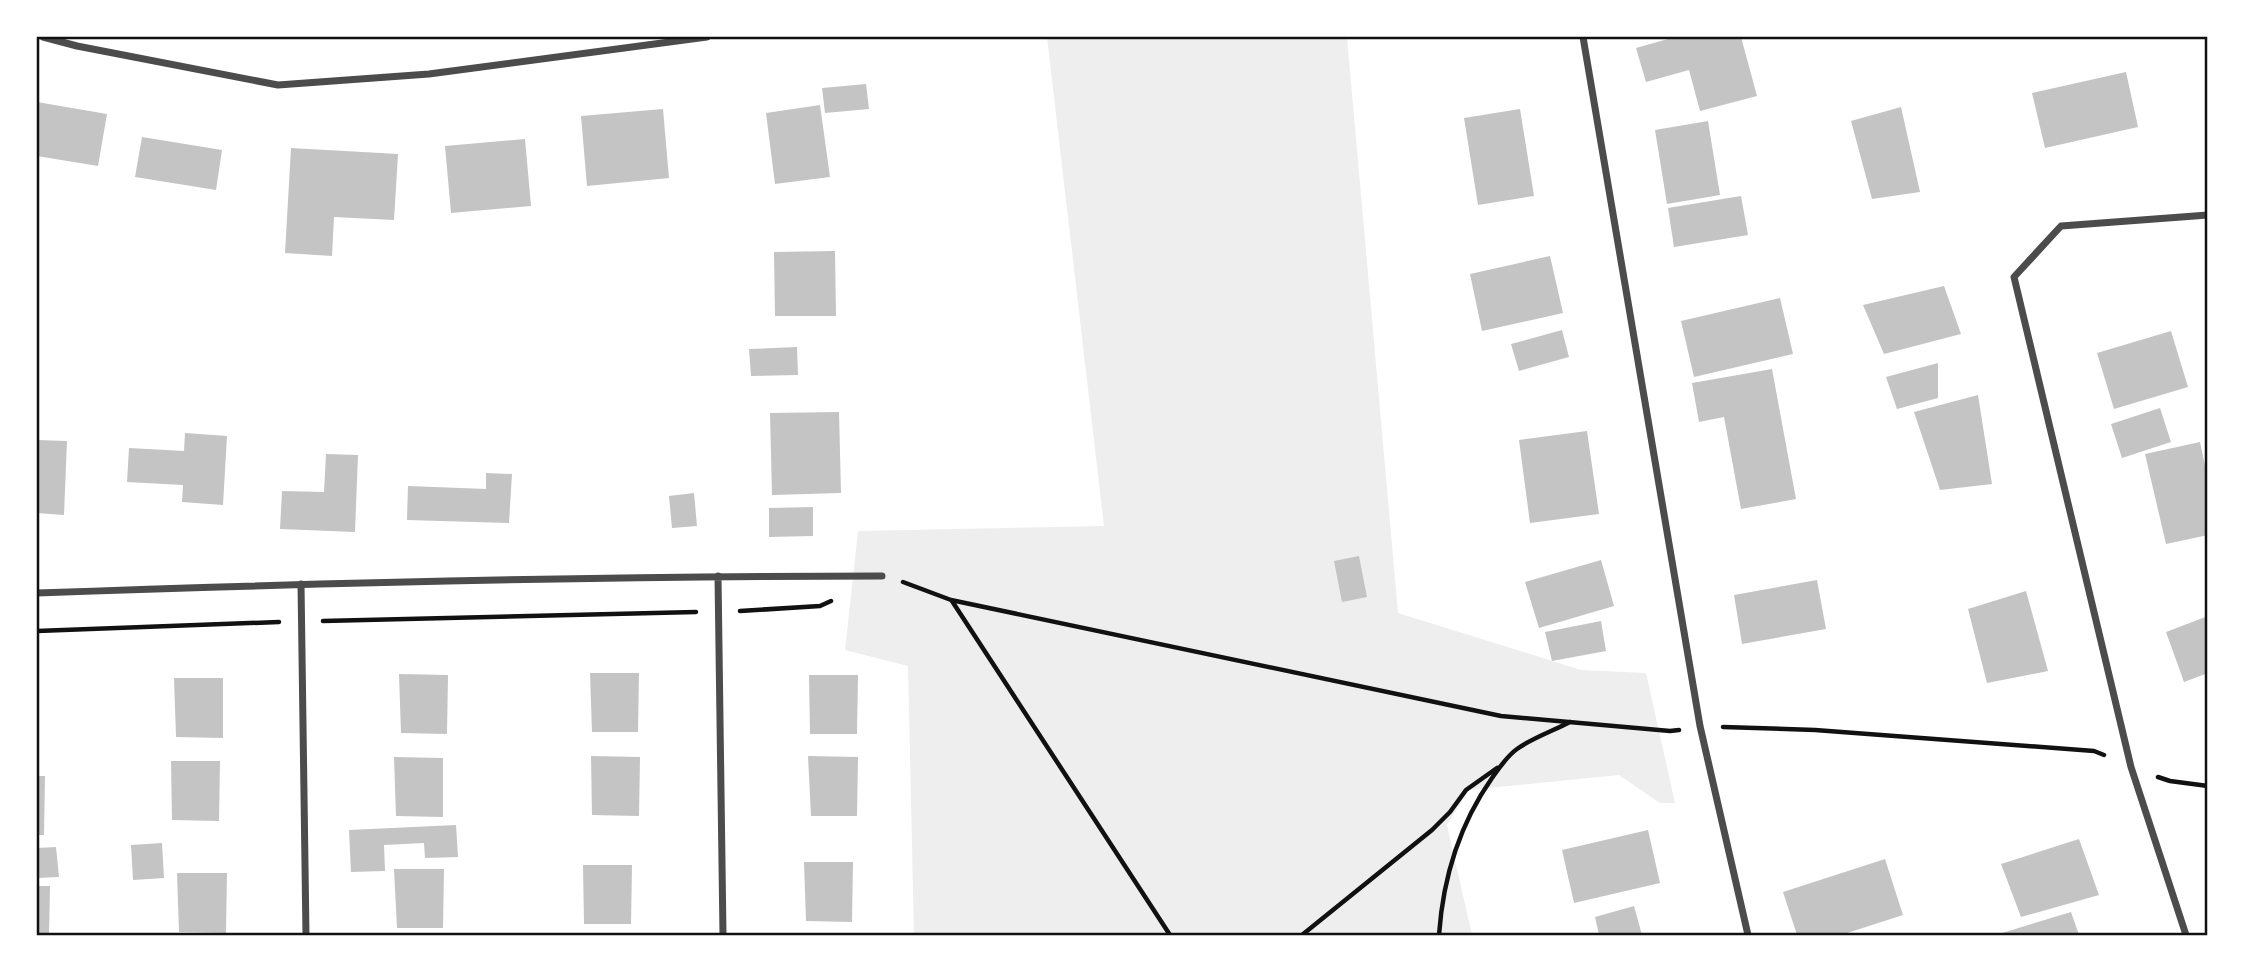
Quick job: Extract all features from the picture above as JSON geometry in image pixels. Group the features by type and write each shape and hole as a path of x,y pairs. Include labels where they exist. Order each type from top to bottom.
{"street":[{"path":"43,37 278,85 429,74 706,37"},
{"path":"1583,37 1700,726 1748,935"},
{"path":"2186,935 2131,767 2014,277 2061,226 2208,215"},
{"path":"37,593 301,584 718,576 882,576"},
{"path":"718,576 723,935"},
{"path":"301,584 306,935"}],"path":[{"path":"882,576 951,600 1502,716 1670,731 1700,726 1815,730 2094,751 2170,782 2208,786"},
{"path":"37,631 302,621 719,612 820,606 832,600"},
{"path":"951,600 1170,935"},
{"path":"1302,935 1432,830 1466,790 1517,749 1571,722"},
{"path":"1439,935 1441,903 1457,842 1478,797 1500,765"}],"shaded area":[{"path":"1047,37 1347,37 1398,613 1581,670 1646,673 1675,803 1660,803 1619,775 1469,790 1447,825 1472,935 914,935 908,666 845,650 858,531 1104,526"}],"building":[{"path":"1675,37 1741,37 1757,96 1700,111 1689,70 1646,82 1636,48"},
{"path":"2126,72 2138,127 2045,148 2032,93"},
{"path":"866,84 869,109 825,113 822,88"},
{"path":"37,102 107,114 98,166 37,156"},
{"path":"820,105 830,177 775,184 766,113"},
{"path":"1901,107 1920,192 1872,199 1851,121"},
{"path":"663,109 669,178 587,186 581,116"},
{"path":"1520,109 1534,196 1478,205 1464,118"},
{"path":"1708,121 1720,195 1667,204 1655,130"},
{"path":"142,137 222,150 216,190 135,177"},
{"path":"525,139 531,206 451,213 445,146"},
{"path":"291,148 398,154 394,220 334,217 332,256 285,253"},
{"path":"1741,196 1748,235 1674,247 1668,208"},
{"path":"835,251 836,316 775,316 774,252"},
{"path":"1550,256 1563,313 1482,331 1470,274"},
{"path":"1944,286 1961,334 1884,354 1863,305"},
{"path":"1780,298 1793,354 1694,377 1681,321"},
{"path":"1562,330 1569,357 1519,371 1511,344"},
{"path":"2171,331 2188,387 2114,409 2097,353"},
{"path":"797,347 798,375 751,376 749,349"},
{"path":"1938,363 1938,398 1897,409 1886,377"},
{"path":"1772,369 1796,499 1741,509 1724,417 1699,422 1692,383"},
{"path":"1978,395 1992,484 1940,490 1914,412"},
{"path":"2160,408 2171,442 2122,458 2111,424"},
{"path":"839,412 841,493 772,495 770,413"},
{"path":"1587,431 1599,514 1530,523 1519,440"},
{"path":"185,433 227,436 223,505 182,502 183,485 127,482 129,448 184,451"},
{"path":"37,440 67,441 64,515 37,513"},
{"path":"2200,442 2208,480 2208,535 2166,544 2145,454"},
{"path":"326,454 358,455 355,532 280,529 282,491 324,492"},
{"path":"486,473 512,474 509,523 407,520 408,486 486,489"},
{"path":"694,493 697,526 672,528 669,496"},
{"path":"813,507 813,536 769,537 769,508"},
{"path":"1359,556 1367,597 1342,602 1334,561"},
{"path":"1601,560 1614,606 1539,628 1525,582"},
{"path":"1817,580 1826,629 1742,644 1734,595"},
{"path":"2026,591 2048,671 1987,683 1968,609"},
{"path":"2208,616 2208,673 2184,682 2166,632"},
{"path":"1601,621 1606,651 1552,661 1545,632"},
{"path":"590,673 639,673 638,732 592,732"},
{"path":"399,674 448,675 447,734 401,733"},
{"path":"809,675 858,675 857,734 810,734"},
{"path":"174,678 223,678 223,738 176,737"},
{"path":"591,756 640,757 639,816 592,815"},
{"path":"808,756 858,757 857,816 811,816"},
{"path":"394,757 443,758 443,817 396,816"},
{"path":"171,761 220,761 219,821 172,820"},
{"path":"37,776 45,776 44,835 37,835"},
{"path":"456,825 458,857 425,858 424,843 384,845 385,871 351,872 349,830"},
{"path":"1648,830 1660,883 1574,903 1562,850"},
{"path":"2079,839 2099,895 2021,917 2001,864"},
{"path":"162,843 164,878 133,880 131,845"},
{"path":"56,847 59,877 37,878 37,848"},
{"path":"1885,859 1903,915 1841,935 1797,935 1783,892"},
{"path":"804,862 853,862 852,922 806,921"},
{"path":"583,865 632,865 631,924 584,924"},
{"path":"394,869 444,869 443,928 397,928"},
{"path":"177,873 227,873 226,933 179,932"},
{"path":"37,886 50,886 49,935 37,935"},
{"path":"1634,906 1642,935 1599,935 1595,917"},
{"path":"2071,912 2079,935 2002,933"}]}
